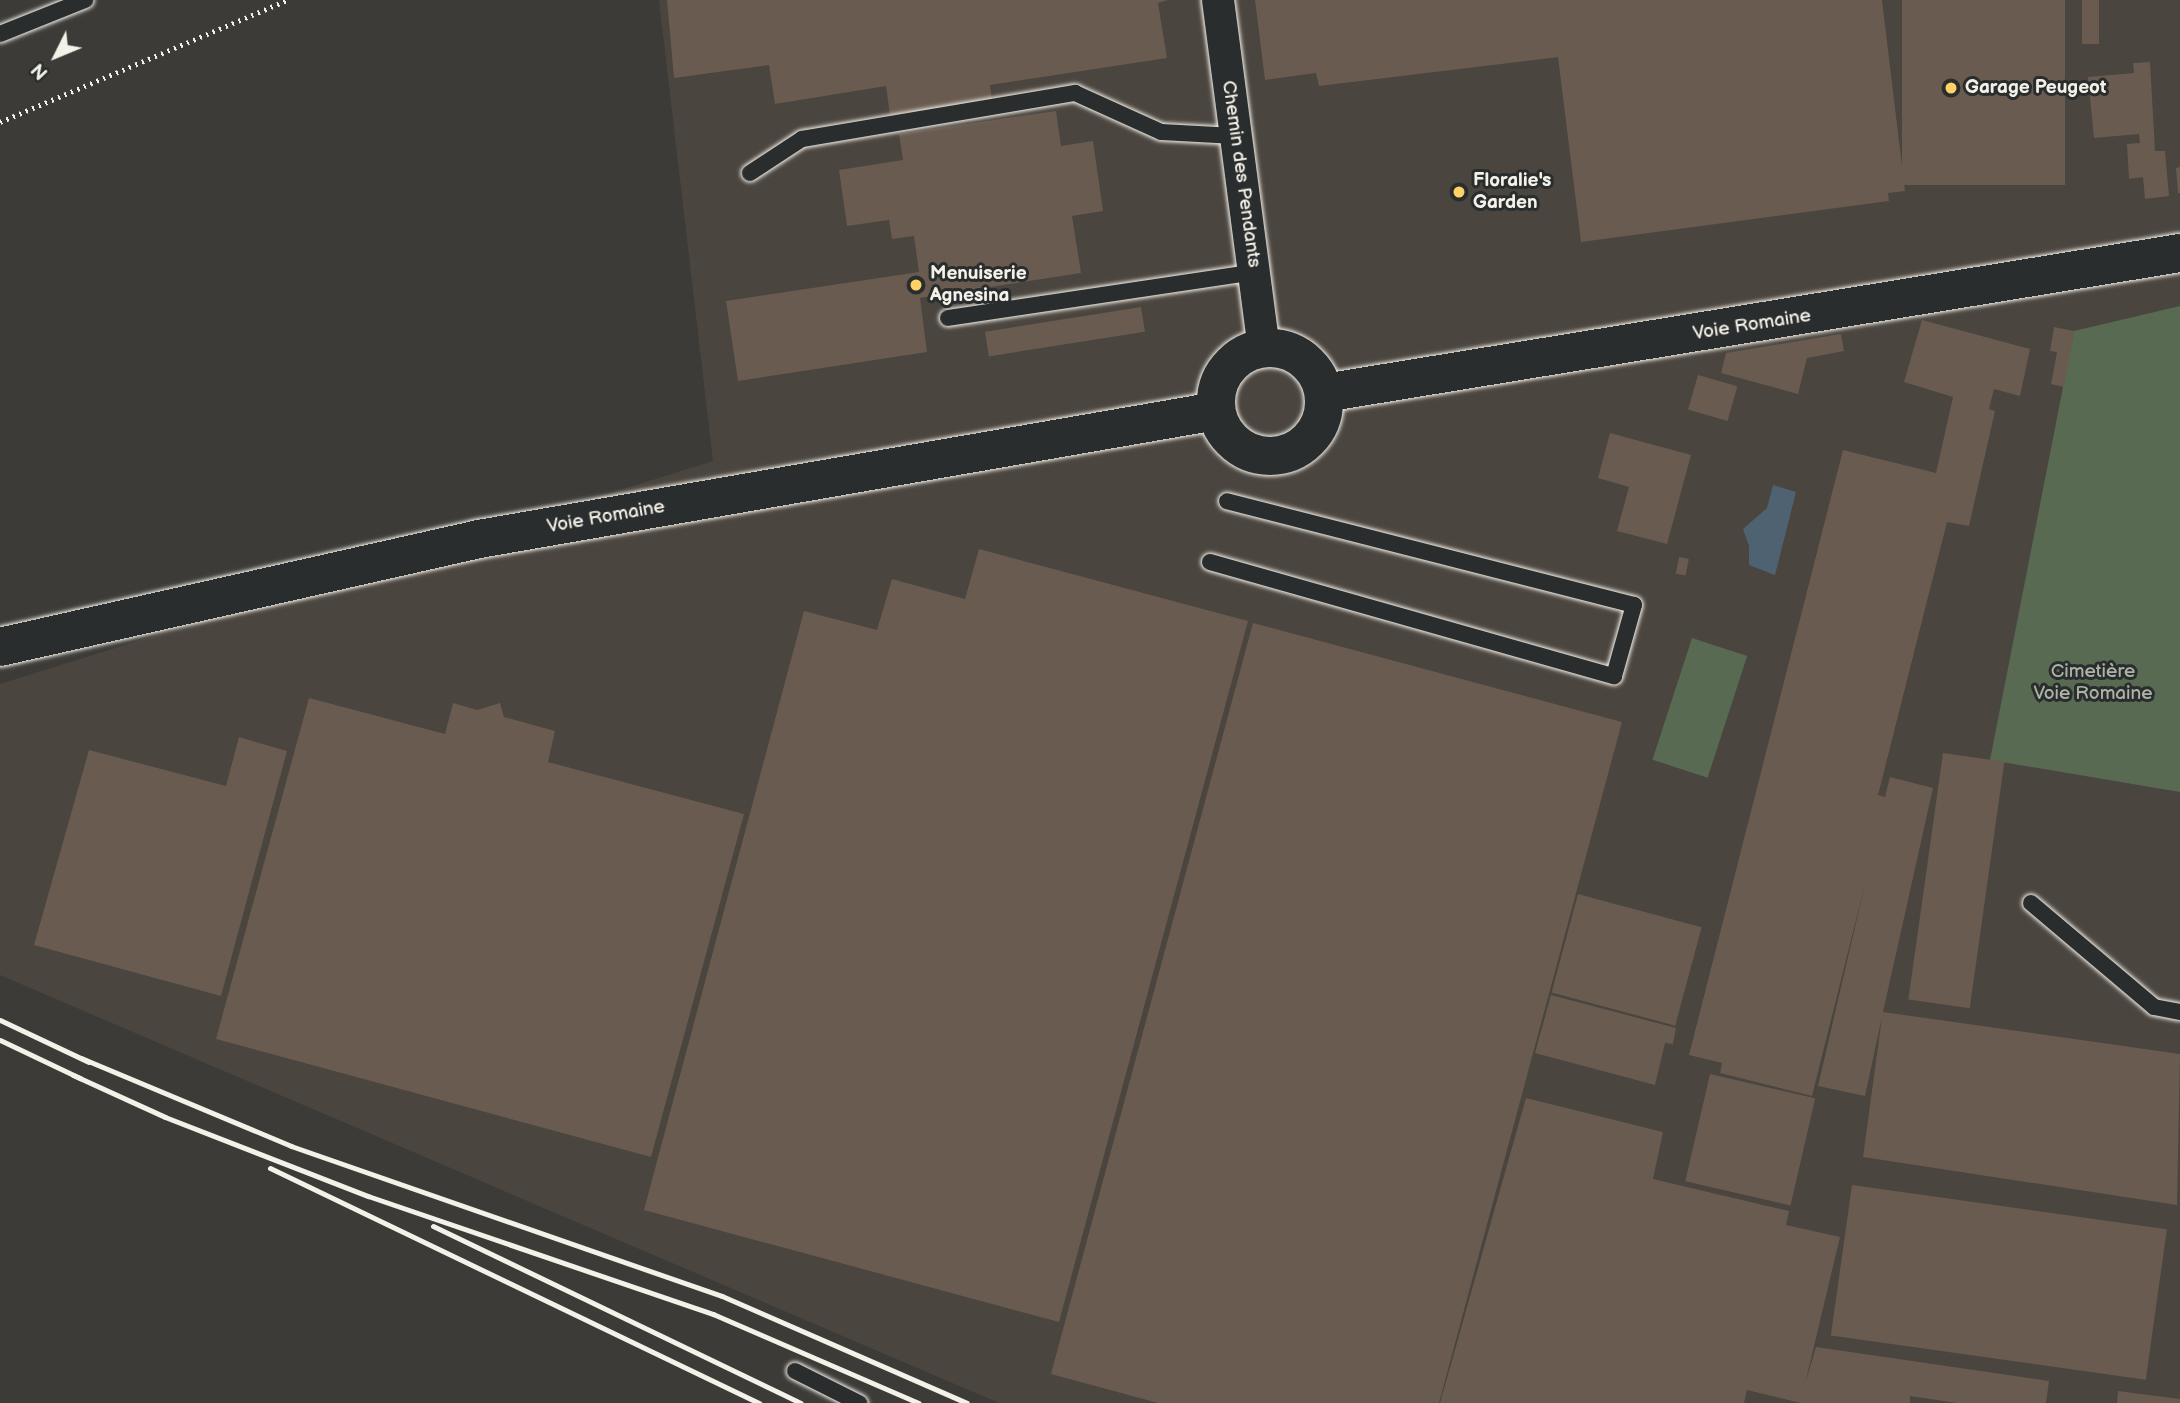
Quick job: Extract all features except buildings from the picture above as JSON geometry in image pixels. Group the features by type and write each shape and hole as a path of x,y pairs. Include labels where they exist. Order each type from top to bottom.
{"main road":[{"name":"Voie Romaine","path":"1324,393 2180,253"},
{"path":"1264,348 1280,349 1303,359 1319,377 1324,393 1319,428 1293,452 1276,457 1241,448 1221,426 1216,411 1216,394 1227,370 1247,353 1264,348"},
{"name":"Voie Romaine","path":"0,647 479,539 1216,411"}],"street":[{"name":"Chemin des Pendants","path":"1218,0 1264,348"}],"lane":[{"path":"0,34 85,0"},
{"path":"750,173 802,139 1075,93 1161,132 1235,136"},
{"path":"948,318 1254,272"},
{"path":"1210,562 1614,676 1633,605 1227,501"},
{"path":"2031,903 2154,1007 2180,1012"},
{"path":"794,1371 859,1403"}],"path":[{"path":"0,122 288,0"}],"shaded area":[{"path":"659,0 2180,0 2180,1403 999,1403 0,975 0,684 713,461"}],"green space":[{"name":"Cimetière Voie Romaine","path":"2180,306 2180,792 1990,760 2074,331"},
{"path":"1692,638 1747,656 1708,778 1652,760"}],"water":[{"path":"1773,485 1796,492 1775,575 1749,565 1749,546 1743,529 1767,508"}],"railway":[{"path":"0,1020 89,1062"},
{"path":"0,1040 80,1078"},
{"path":"81,1058 291,1146 722,1296 967,1403"},
{"path":"73,1075 165,1117 368,1196 713,1314 919,1403"},
{"path":"270,1168 759,1403"},
{"path":"433,1226 801,1403"}],"place":[{"name":"Garage Peugeot","path":"1951,88"},
{"name":"Floralie's Garden","path":"1459,192"},
{"name":"Menuiserie Agnesina","path":"916,285"}]}
